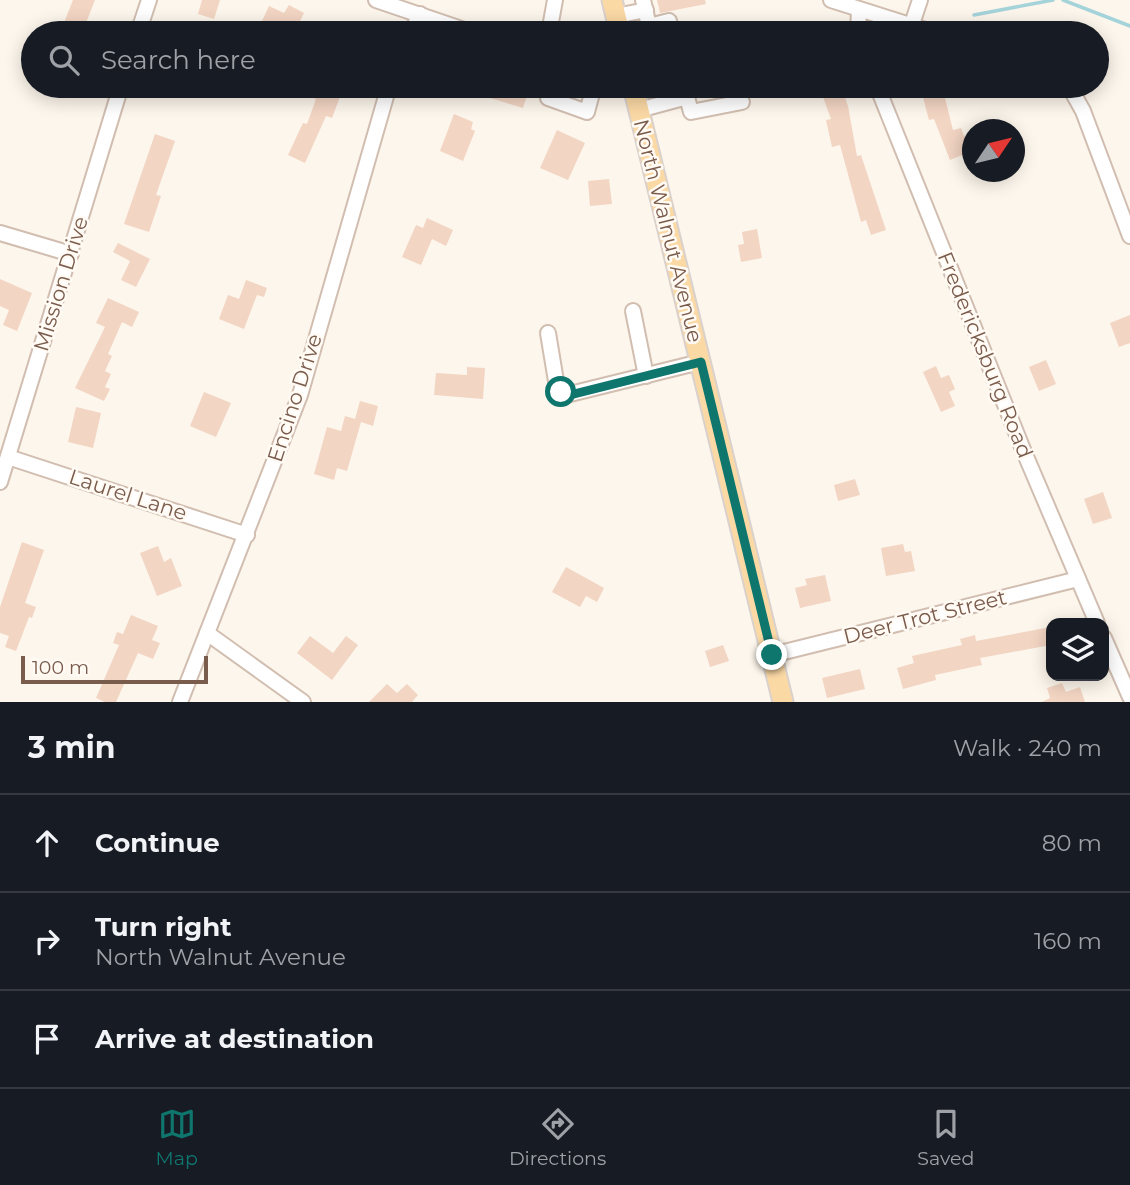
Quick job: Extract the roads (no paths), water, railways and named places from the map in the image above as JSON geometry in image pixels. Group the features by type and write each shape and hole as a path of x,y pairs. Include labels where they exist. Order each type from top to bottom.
{"main road":[{"name":"North Walnut Avenue","path":"636,98 783,702"}],"street":[{"path":"142,21 149,0"},
{"path":"376,0 440,21"},
{"path":"551,21 555,0"},
{"path":"831,0 901,21"},
{"path":"913,21 920,0"},
{"path":"616,17 645,5"},
{"path":"859,10 859,21"},
{"path":"417,21 420,14"},
{"name":"Mission Drive","path":"0,482 117,98"},
{"name":"Encino Drive","path":"180,702 300,395 386,98"},
{"path":"548,98 587,111 591,98"},
{"path":"639,110 670,98"},
{"path":"688,98 691,112 742,102"},
{"name":"Fredericksburg Road","path":"882,98 1095,618"},
{"path":"1076,98 1130,236"},
{"path":"0,233 71,254"},
{"path":"633,311 646,376"},
{"path":"548,333 557,387 563,394 701,362"},
{"name":"Laurel Lane","path":"8,457 247,535"},
{"name":"Deer Trot Street","path":"772,655 1078,579"},
{"path":"207,633 303,702"},
{"path":"1109,649 1130,697"}],"waterway":[{"path":"974,15 1053,0"},
{"path":"1063,0 1130,26"}]}
